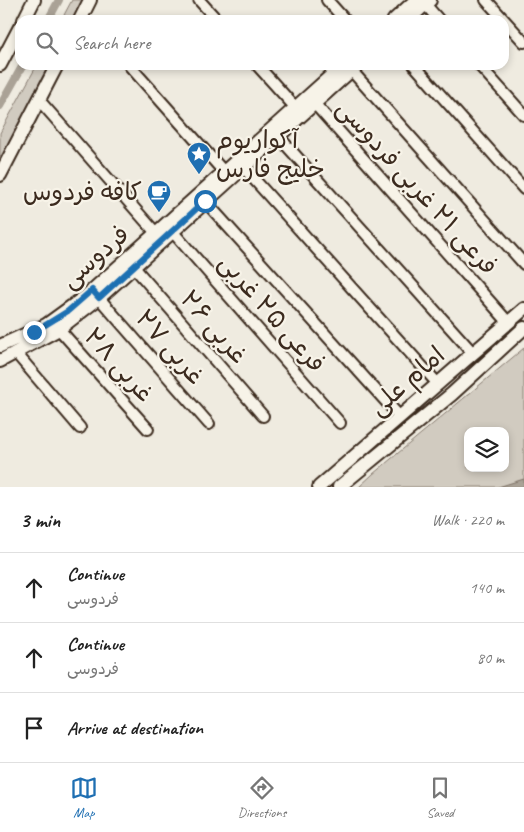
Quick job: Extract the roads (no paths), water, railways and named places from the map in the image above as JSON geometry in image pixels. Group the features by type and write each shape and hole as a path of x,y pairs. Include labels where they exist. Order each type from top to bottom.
{"main road":[{"path":"26,15 34,0"},
{"path":"85,15 90,0"},
{"path":"402,15 424,1"},
{"path":"412,15 424,1"},
{"path":"0,65 15,36"},
{"path":"0,175 54,70"},
{"name":"فردوسی","path":"0,361 59,329 156,233 296,107 347,70"},
{"name":"فردوسی","path":"0,346 46,325 96,294 133,266 314,103 326,87"},
{"name":"امام علی","path":"319,487 524,309"},
{"name":"امام علی","path":"339,487 452,394 524,328"},
{"path":"469,356 463,368 467,372 477,370"},
{"path":"442,381 454,380 456,385 452,394"}],"street":[{"path":"199,0 212,15"},
{"path":"327,0 340,15"},
{"path":"486,0 500,15"},
{"path":"424,1 435,15"},
{"path":"509,25 524,42"},
{"path":"133,70 224,172"},
{"path":"262,70 296,107"},
{"path":"354,70 524,264"},
{"path":"418,70 524,189"},
{"path":"484,70 524,115"},
{"path":"39,100 156,233"},
{"name":"فرعی ۲۱ غربی فردوسی","path":"314,103 508,322"},
{"path":"278,136 469,356"},
{"path":"243,167 442,381"},
{"path":"205,201 400,417"},
{"name":"فرعی ۲۵ غربی","path":"172,231 340,423"},
{"name":"۲۶ غربی","path":"133,266 263,416"},
{"name":"۲۷ غربی","path":"96,294 209,424"},
{"name":"۲۸ غربی","path":"59,329 148,429"},
{"path":"15,352 80,428"}],"waterway":[{"path":"51,15 59,0"},
{"path":"0,106 20,70"}],"place":[{"name":"آکواریوم خلیج فارس","path":"199,175"},
{"name":"کافه فردوس","path":"159,213"}]}
